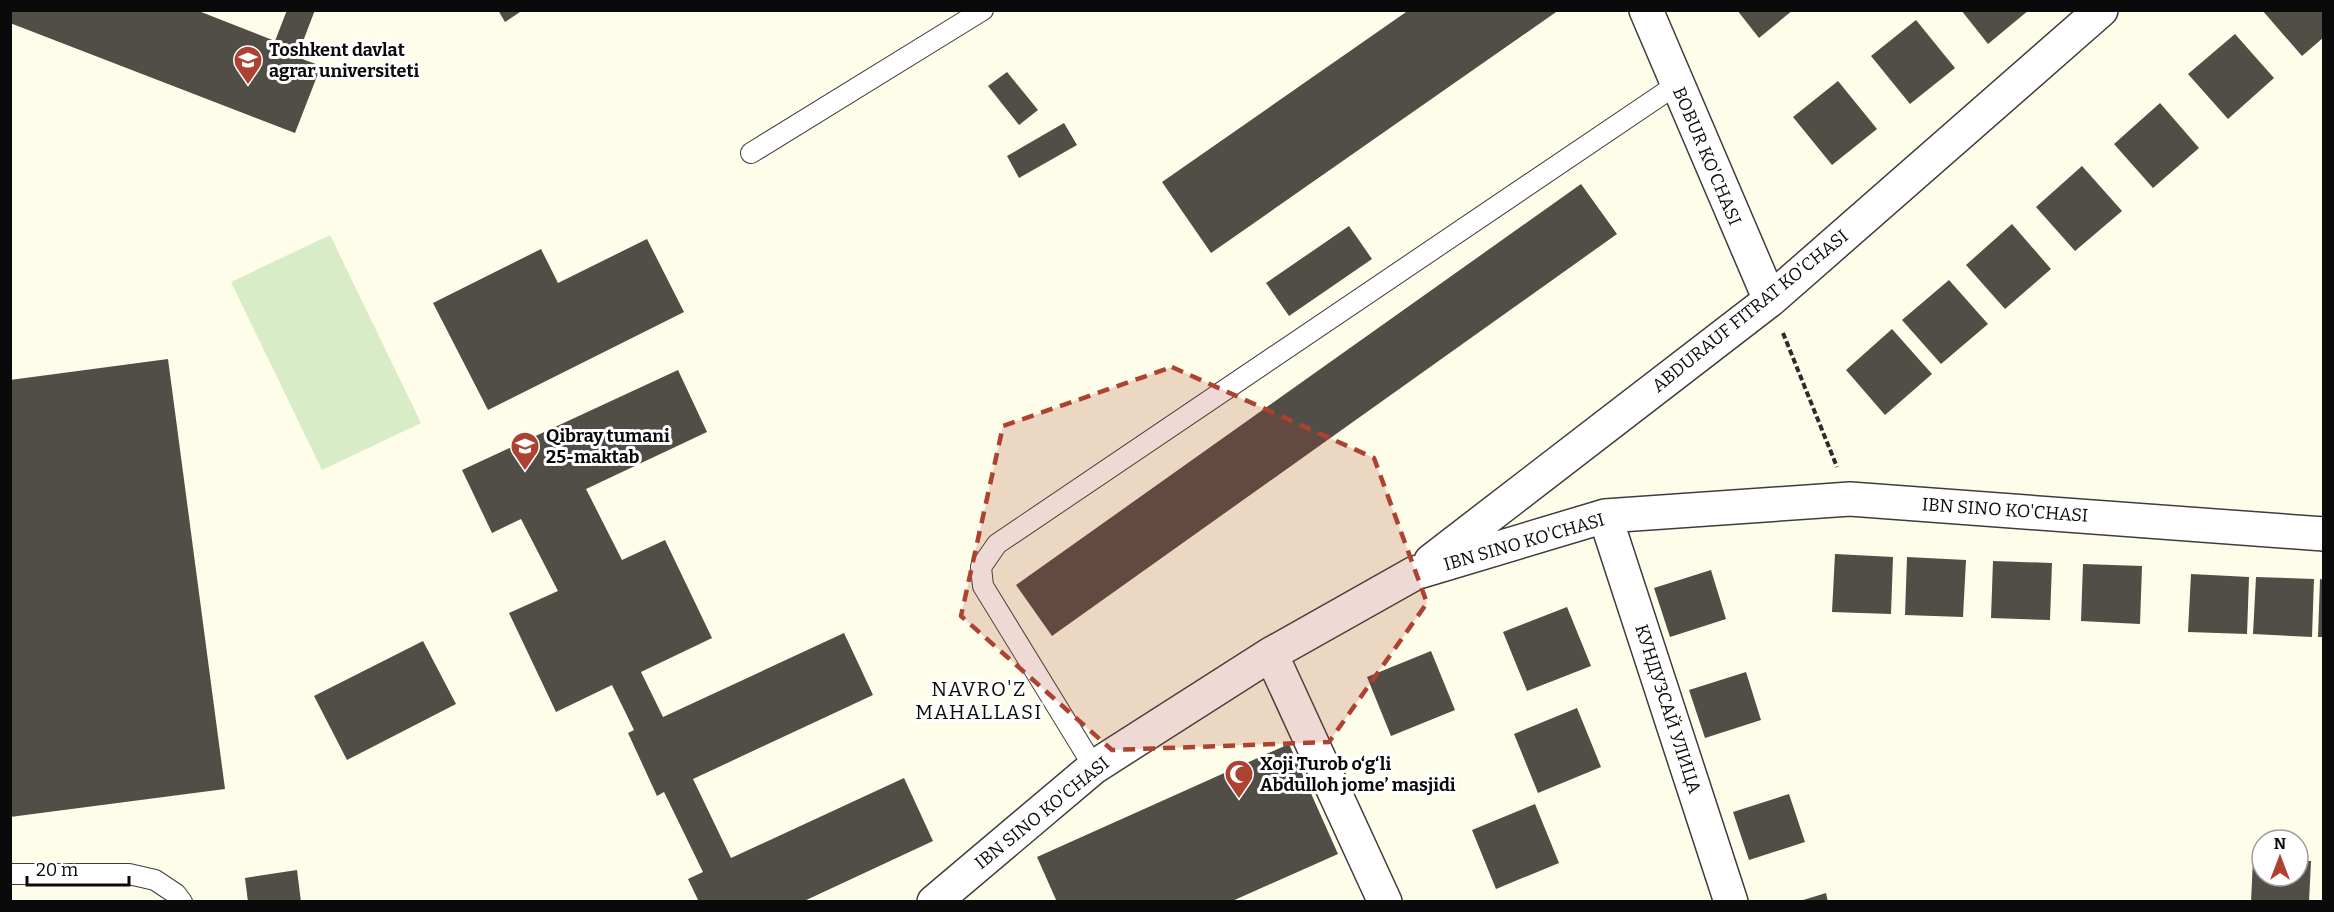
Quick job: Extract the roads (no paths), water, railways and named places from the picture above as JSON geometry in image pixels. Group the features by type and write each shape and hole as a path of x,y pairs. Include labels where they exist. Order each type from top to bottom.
{"street":[{"name":"BOBUR KO'CHASI","path":"1646,10 1676,85 1770,300"},
{"name":"ABDURAUF FITRAT KO'CHASI","path":"1415,573 1770,300 2101,10"},
{"name":"IBN SINO KO'CHASI","path":"934,902 1094,767 1271,654 1415,573 1605,516 1850,499 2324,534"},
{"name":"КУНДУЗСАЙ УЛИЦА","path":"1605,516 1731,902"},
{"path":"1271,654 1385,902"}],"lane":[{"path":"751,153 982,10"},
{"path":"1094,767 983,586 981,567 997,544 1676,85"},
{"path":"10,874 129,874 155,880 176,894 182,902"}],"place":[{"name":"Toshkent davlat agrar universiteti","path":"248,86"},
{"name":"Qibray tumani 25-maktab","path":"525,472"},
{"name":"Xoji Turob o‘g‘li Abdulloh jome’ masjidi","path":"1239,800"}],"district":[{"name":"NAVRO'Z MAHALLASI","path":"979,700"}]}
